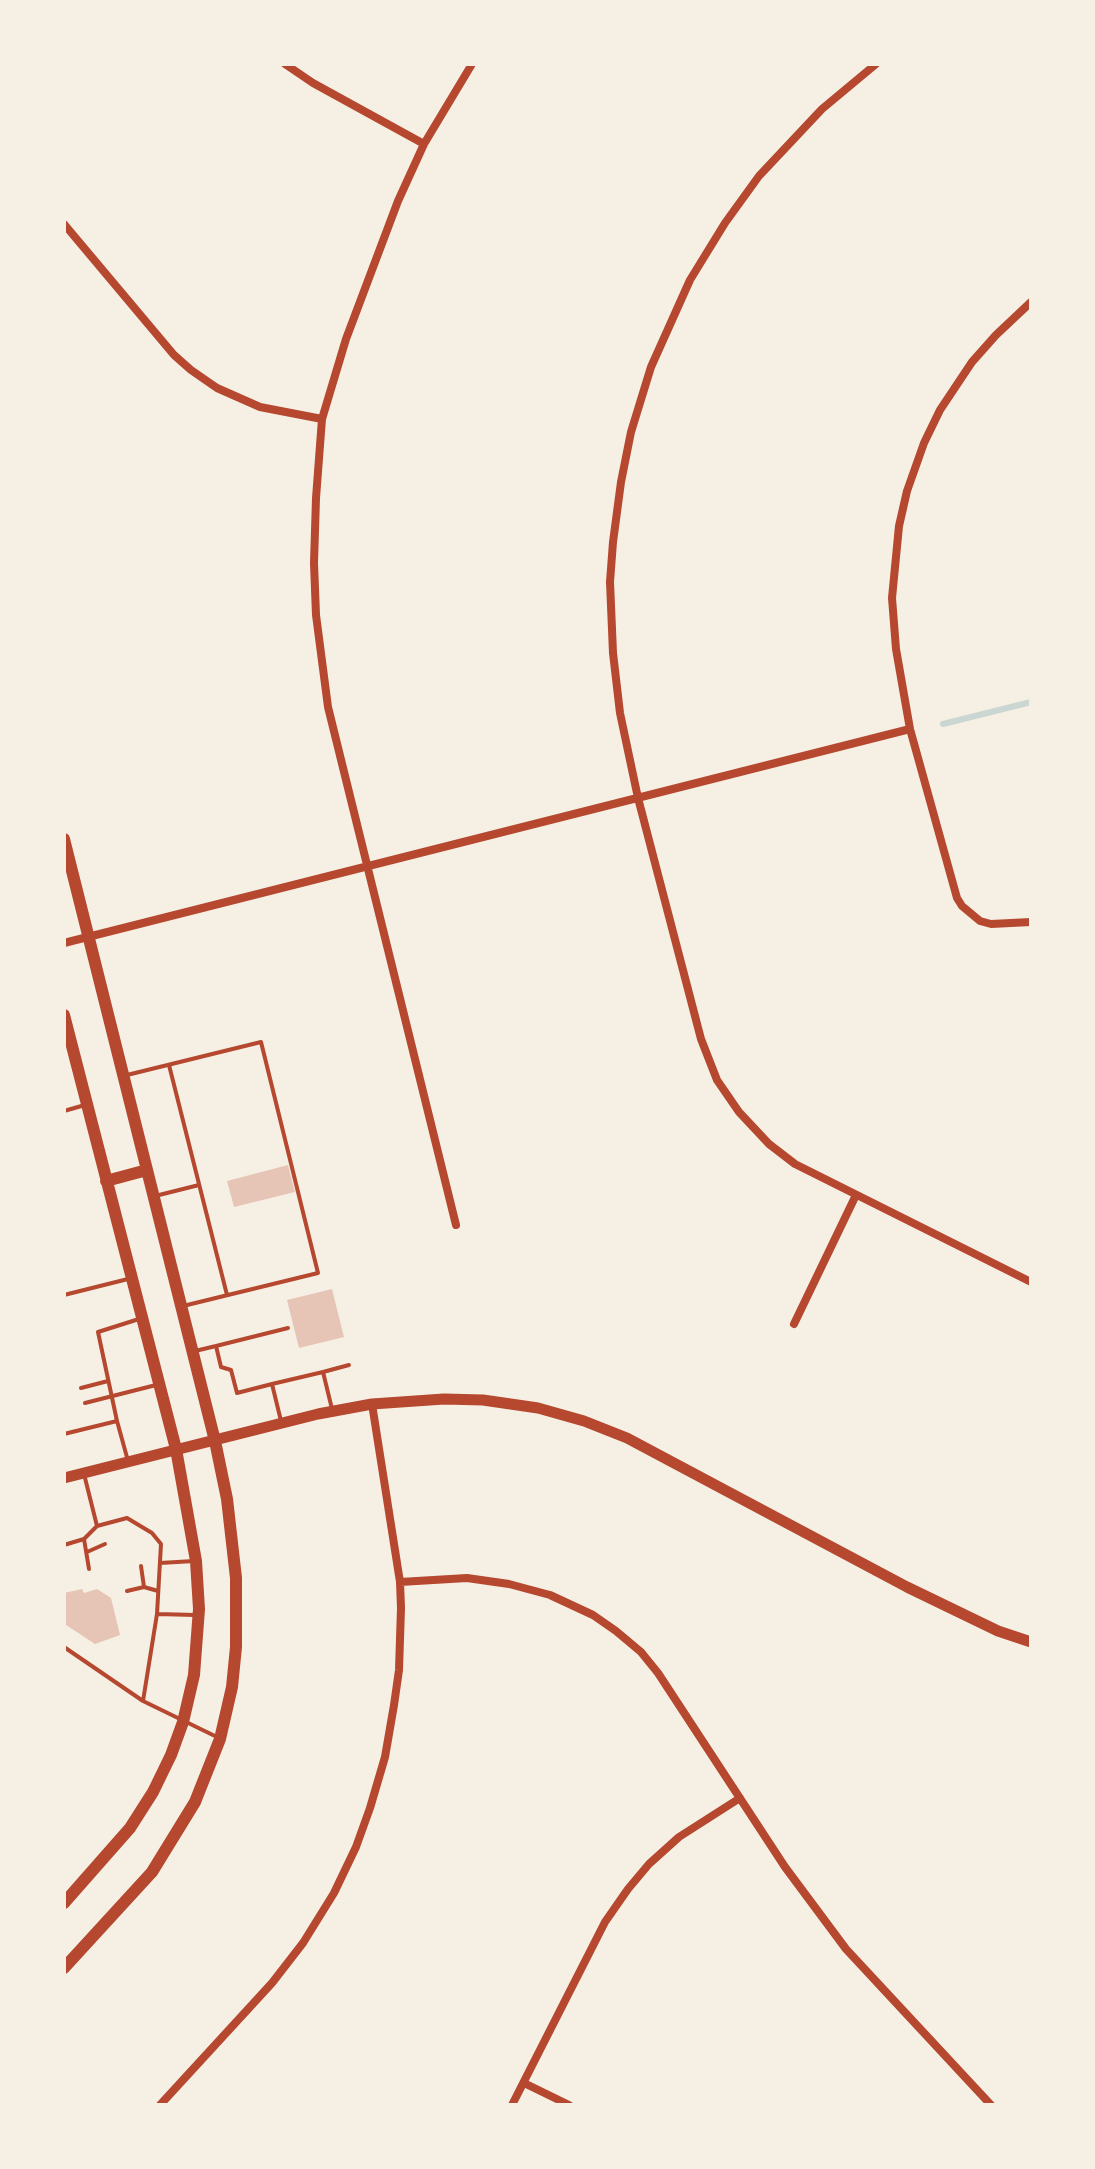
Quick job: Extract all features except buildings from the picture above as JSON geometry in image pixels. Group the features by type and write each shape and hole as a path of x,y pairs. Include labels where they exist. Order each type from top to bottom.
{"main road":[{"path":"64,839 215,1441 229,1512 236,1578 236,1647 232,1687 220,1739 195,1802 152,1872 64,1968"},
{"path":"64,1015 176,1449 196,1561 198,1615 194,1675 183,1722 171,1755 153,1792 130,1828 64,1903"},
{"path":"106,1181 147,1170"}],"street":[{"path":"285,64 313,83 424,144"},
{"path":"456,1225 328,707 316,615 315,511 322,419 366,279 424,144 472,64"},
{"path":"876,64 822,109 759,176 690,280 651,367 631,432 621,482 610,582 613,653 620,713 638,798 701,1039 717,1080 739,1112 769,1144 795,1164 1031,1282"},
{"path":"64,224 174,355 191,370 226,393 260,407 322,419"},
{"path":"1031,302 996,335 960,379 924,443 907,491 894,555 892,598 896,649 910,729 962,906 972,916 991,924 1031,922"},
{"path":"64,943 910,729"},
{"path":"794,1324 856,1195"},
{"path":"64,1478 332,1411 372,1404 430,1399 483,1400 538,1408 627,1438 907,1587 998,1631 1031,1642"},
{"path":"160,2105 272,1983 303,1943 334,1893 356,1847 385,1757 399,1670 400,1582 372,1404"},
{"path":"400,1582 467,1578 509,1584 550,1595 593,1615 632,1645 658,1673 785,1867 846,1949 991,2105"},
{"path":"512,2105 605,1922 628,1889 649,1864 679,1837 740,1798"},
{"path":"524,2083 569,2105"}],"lane":[{"path":"124,1076 261,1042 318,1273 180,1307"},
{"path":"169,1065 227,1295"},
{"path":"64,1111 86,1104"},
{"path":"154,1196 199,1185"},
{"path":"64,1295 131,1278"},
{"path":"129,1463 98,1332 142,1318"},
{"path":"192,1351 288,1328"},
{"path":"216,1346 221,1367 231,1370 237,1393 349,1365"},
{"path":"323,1372 332,1411"},
{"path":"81,1388 108,1381"},
{"path":"85,1403 159,1384"},
{"path":"272,1384 281,1424"},
{"path":"64,1434 117,1421"},
{"path":"83,1473 97,1526"},
{"path":"64,1545 84,1539 97,1526 127,1518 152,1533 161,1544 157,1614 143,1701"},
{"path":"84,1539 89,1569"},
{"path":"87,1552 105,1544"},
{"path":"160,1563 196,1561"},
{"path":"141,1566 144,1587"},
{"path":"127,1591 144,1587 158,1591"},
{"path":"157,1614 198,1615"},
{"path":"64,1648 143,1701 220,1739"}],"waterway":[{"path":"943,724 1031,702"}]}
